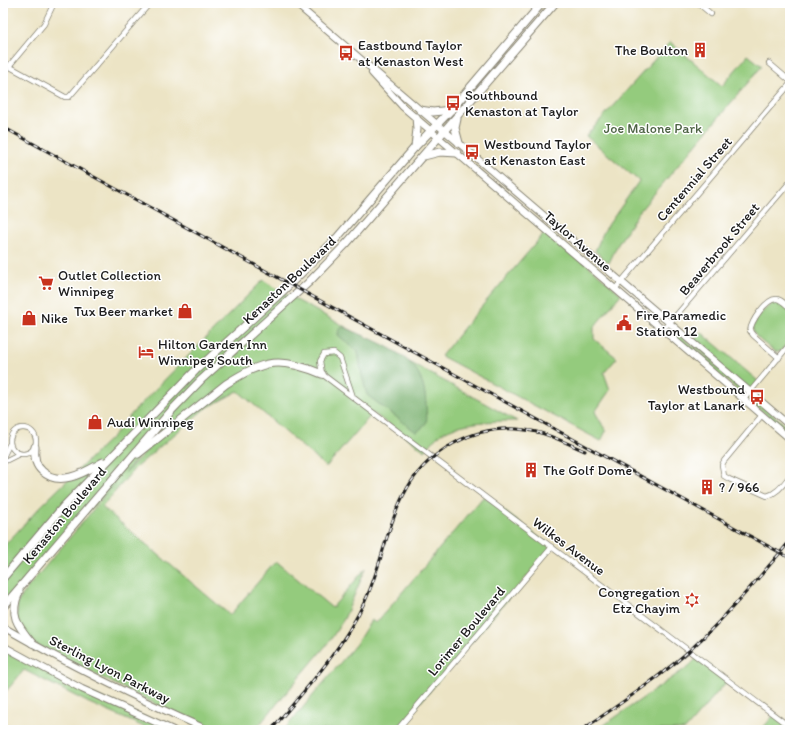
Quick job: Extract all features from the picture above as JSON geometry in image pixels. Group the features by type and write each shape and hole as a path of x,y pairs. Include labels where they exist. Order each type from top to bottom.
{"main road":[{"name":"Taylor Avenue","path":"295,3 790,426"},
{"name":"Kenaston Boulevard","path":"3,578 63,507 196,370 316,260 415,147 451,110 542,3"},
{"name":"Kenaston Boulevard","path":"3,607 170,411 201,380 292,298 325,266 445,132 556,3"},
{"name":"Taylor Avenue","path":"356,55 396,100 431,131 790,439"},
{"path":"420,110 433,112 451,110"},
{"path":"415,147 418,129 416,117"},
{"path":"458,117 455,128 458,143"},
{"path":"423,156 440,152 457,154"},
{"path":"116,474 149,444 226,384 258,366 270,362 283,362 303,366 322,374"},
{"path":"35,447 34,454 40,469 47,476 57,479 71,477 110,458"},
{"path":"22,585 16,598 14,615 16,623 32,643"},
{"name":"Sterling Lyon Parkway","path":"3,626 32,643 148,703 208,730"},
{"name":"Sterling Lyon Parkway","path":"4,647 82,689 173,730"}],"street":[{"path":"9,66 44,24 54,3"},
{"path":"3,63 65,97 69,97 150,3"},
{"path":"698,3 711,14"},
{"path":"769,63 790,81"},
{"name":"Centennial Street","path":"615,289 790,84"},
{"name":"Beaverbrook Street","path":"663,329 670,323 790,182"},
{"path":"779,358 753,335 750,331 750,325 767,303 773,300 777,299 790,308"},
{"path":"744,399 790,344"},
{"path":"322,374 320,364 324,354 330,353 337,355 341,362 353,397"},
{"name":"Wilkes Avenue","path":"322,374 790,727"},
{"path":"762,415 724,461 722,465 724,476 729,480 767,496 778,490 790,476"},
{"path":"3,457 9,445 12,433 20,428 24,428 28,429 35,435 35,447 27,454 19,454 3,462"},
{"path":"9,445 19,454"},
{"name":"Lorimer Boulevard","path":"397,730 552,547"}],"green space":[{"name":"Joe Malone Park","path":"670,42 722,86 748,55 762,66 638,213 617,246 609,263 595,251 604,231 639,181 586,136"},
{"path":"547,230 621,294 594,327 594,339 617,358 604,373 610,390 595,412 606,431 601,441 441,356"},
{"path":"263,280 282,292 517,421 475,423 454,428 437,437 425,451 373,413 326,467 238,391 203,410 135,468 102,507 230,615 276,561 332,608 366,568 344,619 329,642 255,730 208,730 32,643 16,623 18,602 28,587 115,484 47,554 3,607 3,547 41,506 113,436 135,410","holes":["156,433 157,435 150,447 125,473"]},
{"path":"775,302 781,303 790,311 790,340 781,351 776,352 758,338 753,329 756,320 760,315"},
{"path":"344,327 394,350 411,363 417,371 424,388 427,415 426,422 423,427 416,432 367,395 358,352 338,335 339,329"},
{"path":"671,329 673,329 744,390 744,393 741,393 670,332"},
{"path":"701,332 758,381 749,392 692,343"},
{"path":"750,397 752,397 790,429 790,435 750,401"},
{"path":"484,496 552,547 397,730 284,730 356,644 371,620 376,623"},
{"path":"3,647 82,689 173,730 151,730 89,703 24,670 3,695"},
{"path":"698,657 728,680 685,730 597,730 689,666"},
{"path":"774,715 790,727 790,730 761,730"}],"railway":[{"path":"3,127 790,558"},
{"path":"271,730 334,653 346,636 371,588 392,522 403,496 424,466 438,453 470,436 488,431 506,429 541,433 585,451"},
{"path":"582,730 623,702 689,651 754,584 790,541"}],"place":[{"name":"The Boulton","path":"700,50"},
{"name":"Eastbound Taylor at Kenaston West","path":"346,53"},
{"name":"Southbound Kenaston at Taylor","path":"453,103"},
{"name":"Westbound Taylor at Kenaston East","path":"472,152"},
{"name":"Outlet Collection Winnipeg","path":"46,283"},
{"name":"Tux Beer market","path":"185,311"},
{"name":"Nike","path":"29,318"},
{"name":"Fire Paramedic Station 12","path":"624,323"},
{"name":"Hilton Garden Inn Winnipeg South","path":"146,352"},
{"name":"Westbound Taylor at Lanark","path":"757,397"},
{"name":"Audi Winnipeg","path":"95,422"},
{"name":"The Golf Dome","path":"531,470"},
{"name":"? / 966","path":"707,487"},
{"name":"Congregation Etz Chayim","path":"692,600"}]}
